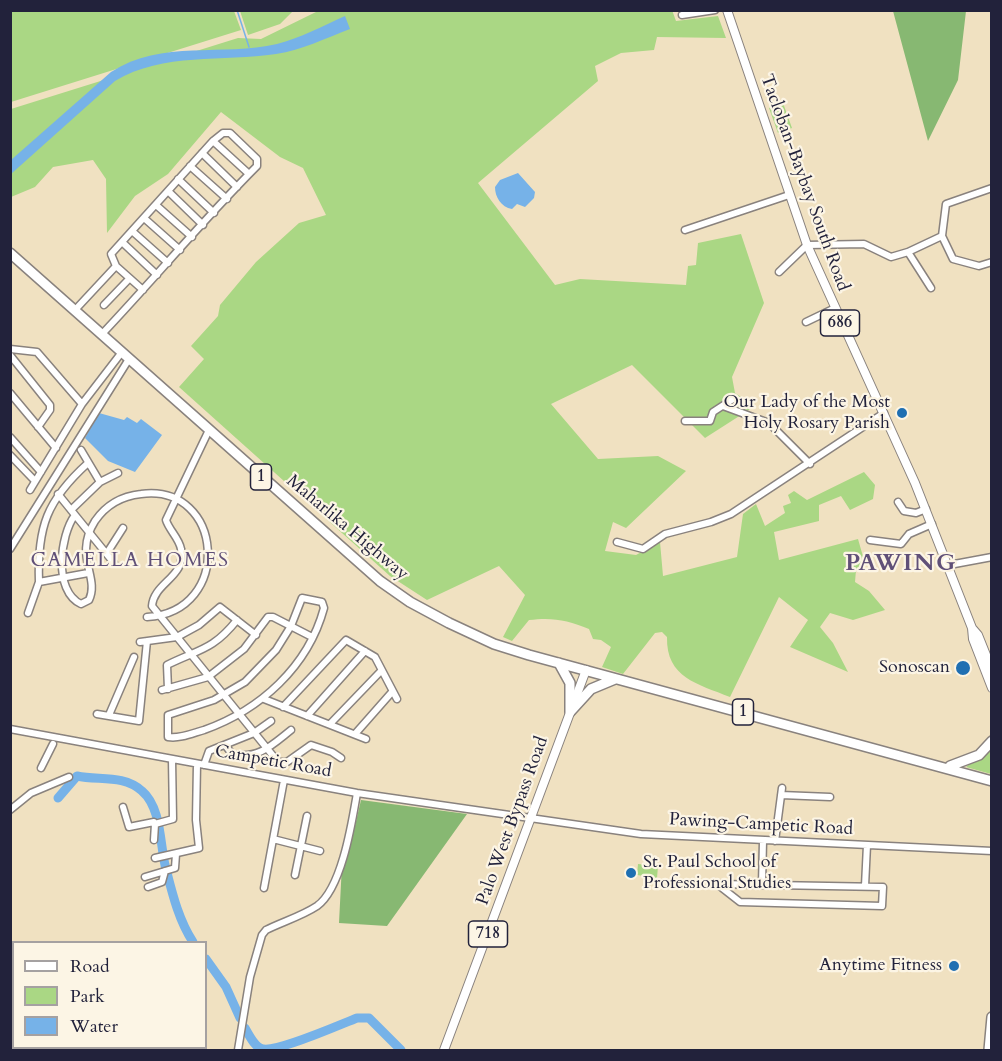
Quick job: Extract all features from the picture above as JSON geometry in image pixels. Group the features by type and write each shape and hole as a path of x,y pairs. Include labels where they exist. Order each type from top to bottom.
{"highway":[{"name":"Maharlika Highway","path":"10,254 370,573 410,602 494,644 869,746 992,776"},
{"path":"559,663 570,683 570,712"},
{"path":"570,712 591,689 618,678"},
{"path":"950,766 979,755 992,741"},
{"name":"Maharlika Highway","path":"869,746 992,782"},
{"name":"1","path":"973,777 992,789"},
{"path":"989,1050 992,1017"}],"main road":[{"name":"Tacloban-Baybay South Road","path":"727,10 807,245 833,309 884,413 926,509 972,628 992,688"},
{"name":"Tacloban-Baybay South Road","path":"972,628 978,635 992,670"},
{"name":"Palo West Bypass Road","path":"444,1050 586,670"}],"street":[{"path":"682,15 715,10"},
{"path":"102,334 144,290 227,199 258,161 231,134 223,133 213,141 111,254 116,266 144,290"},
{"path":"213,141 249,174"},
{"path":"202,153 237,187"},
{"path":"190,166 227,199"},
{"path":"178,179 214,213"},
{"path":"992,188 946,204 942,236 953,259 979,266 992,262"},
{"path":"168,191 203,225"},
{"path":"686,230 789,195"},
{"path":"156,205 192,237"},
{"path":"144,218 180,250"},
{"path":"132,231 168,263"},
{"path":"779,272 807,245 864,244 891,257 908,252 942,236"},
{"path":"122,242 157,275"},
{"path":"908,252 931,288"},
{"path":"75,310 116,266"},
{"path":"104,305 129,279"},
{"path":"806,321 833,309"},
{"path":"10,349 37,352 82,404"},
{"path":"10,355 50,405 50,410 38,427"},
{"path":"30,490 82,404 125,356"},
{"path":"10,549 125,356"},
{"path":"10,393 56,448"},
{"path":"685,421 710,421 713,412 733,399"},
{"path":"723,406 769,423 810,464"},
{"path":"618,542 643,549 665,534 711,522 731,514 810,464 854,430 884,413"},
{"path":"209,430 165,522 178,540 181,559 176,573 156,591 152,603 159,616 208,677 281,763 287,762 311,745 332,752 341,758"},
{"path":"10,436 41,472"},
{"path":"81,450 100,482"},
{"path":"10,455 34,481"},
{"path":"28,613 39,582 40,539 45,519 58,494 88,463"},
{"path":"118,473 100,482 73,513 63,540 64,576 72,596 81,604 89,600 93,587 86,556 90,531 105,510 124,497 149,493 175,498 201,523 208,539 208,564 199,587 190,599 177,609 159,616 147,617"},
{"path":"58,494 114,563"},
{"path":"898,502 904,511 916,513 926,509"},
{"path":"870,540 901,544 909,534 932,524"},
{"path":"107,553 123,528"},
{"path":"949,566 992,557"},
{"path":"39,582 88,573"},
{"path":"302,598 322,602 324,608 312,637 293,667 264,699 239,715 187,735 170,738 167,736 168,715 224,696 245,682 267,661 291,626 302,598"},
{"path":"97,714 137,722 140,719 143,642 177,637 199,625 220,607 256,635"},
{"path":"237,620 222,638 192,656 167,665 165,689 208,677 244,649 268,617 273,617 312,637"},
{"path":"283,707 344,641 349,640 375,657 397,699"},
{"path":"307,716 365,651"},
{"path":"110,715 131,656 144,658"},
{"path":"330,724 381,671"},
{"path":"355,734 392,692"},
{"path":"264,699 366,739"},
{"path":"201,754 254,733 271,721"},
{"name":"Campetic Road","path":"10,729 54,741 172,759 357,793 531,817"},
{"path":"225,746 237,755 252,756 267,749 291,730"},
{"path":"41,768 54,741"},
{"path":"161,857 200,848 196,820 201,765 209,752"},
{"path":"123,807 129,827 173,819 172,759"},
{"path":"10,810 31,793 69,777"},
{"path":"264,888 284,780"},
{"path":"775,841 782,792 830,797"},
{"path":"238,1050 250,977 262,935 266,930 316,907 323,899 349,843 357,793"},
{"path":"296,875 307,816"},
{"name":"Pawing-Campetic Road","path":"531,817 641,834 992,851"},
{"path":"154,840 157,823"},
{"path":"273,839 320,851"},
{"path":"762,884 763,841"},
{"path":"865,886 867,845"},
{"path":"145,876 177,866 176,854"},
{"path":"148,887 162,882 167,871"},
{"path":"717,884 762,884 883,886 882,906 740,902 717,884"}],"green space":[{"path":"240,10 293,11 280,24 248,35"},
{"path":"672,10 676,21 718,16 726,38 657,37 654,50 621,53 595,66 598,81 478,183 555,285 580,279 686,285 688,266 696,265 698,243 741,234 764,303 732,377 735,393 755,406 705,438 632,365 551,404 598,459 658,456 686,471 626,528 613,522 605,551 636,555 660,542 663,576 737,557 743,514 756,504 765,526 785,513 783,506 791,503 788,495 794,491 807,500 864,472 875,485 873,499 850,510 841,496 819,505 819,521 774,532 779,560 858,539 864,560 856,570 855,582 869,591 885,610 853,620 830,613 820,627 833,643 848,672 790,647 808,620 779,597 730,697 686,678 678,671 668,651 667,637 662,632 655,633 623,674 602,667 611,647 601,640 593,639 589,629 574,623 553,619 529,620 512,641 503,637 525,595 499,566 427,600 390,576 179,387 204,359 191,346 218,316 220,305 256,262 299,223 326,215 303,168 280,157 221,112 168,174 135,196 107,233 106,179 93,160 53,167 35,187 11,197 11,109 238,38 261,39 318,11"},
{"path":"11,11 234,11 241,30 11,102"},
{"path":"893,11 966,11 958,80 928,141"},
{"path":"783,103 792,128 778,133 769,108"},
{"path":"991,745 991,774 966,767"},
{"path":"361,800 467,814 387,926 339,923 342,864 351,843"},
{"path":"638,864 658,866 657,878 637,875"}],"water":[{"path":"345,16 350,29 295,50 256,56 173,62 134,72 115,81 11,174 11,160 111,72 131,62 172,52 256,48 277,44"},
{"path":"518,173 535,192 534,198 525,207 517,204 512,209 499,201 495,187 500,180"},
{"path":"99,413 124,420 127,417 137,423 141,419 162,435 135,472 108,461 85,438"}],"waterway":[{"path":"237,10 249,47"},
{"path":"58,798 77,776 119,780 142,791 153,806 173,895 179,915 192,941"},
{"path":"207,960 226,987 240,1018"},
{"path":"245,1028 257,1046 271,1049 357,1018 369,1018 401,1050"}],"place":[{"name":"Our Lady of the Most Holy Rosary Parish","path":"902,413"},
{"name":"Sonoscan","path":"963,668"},
{"name":"St. Paul School of Professional Studies","path":"631,873"},
{"name":"Anytime Fitness","path":"954,966"}],"district":[{"name":"CAMELLA HOMES","path":"130,561"},
{"name":"PAWING","path":"901,564"}]}
